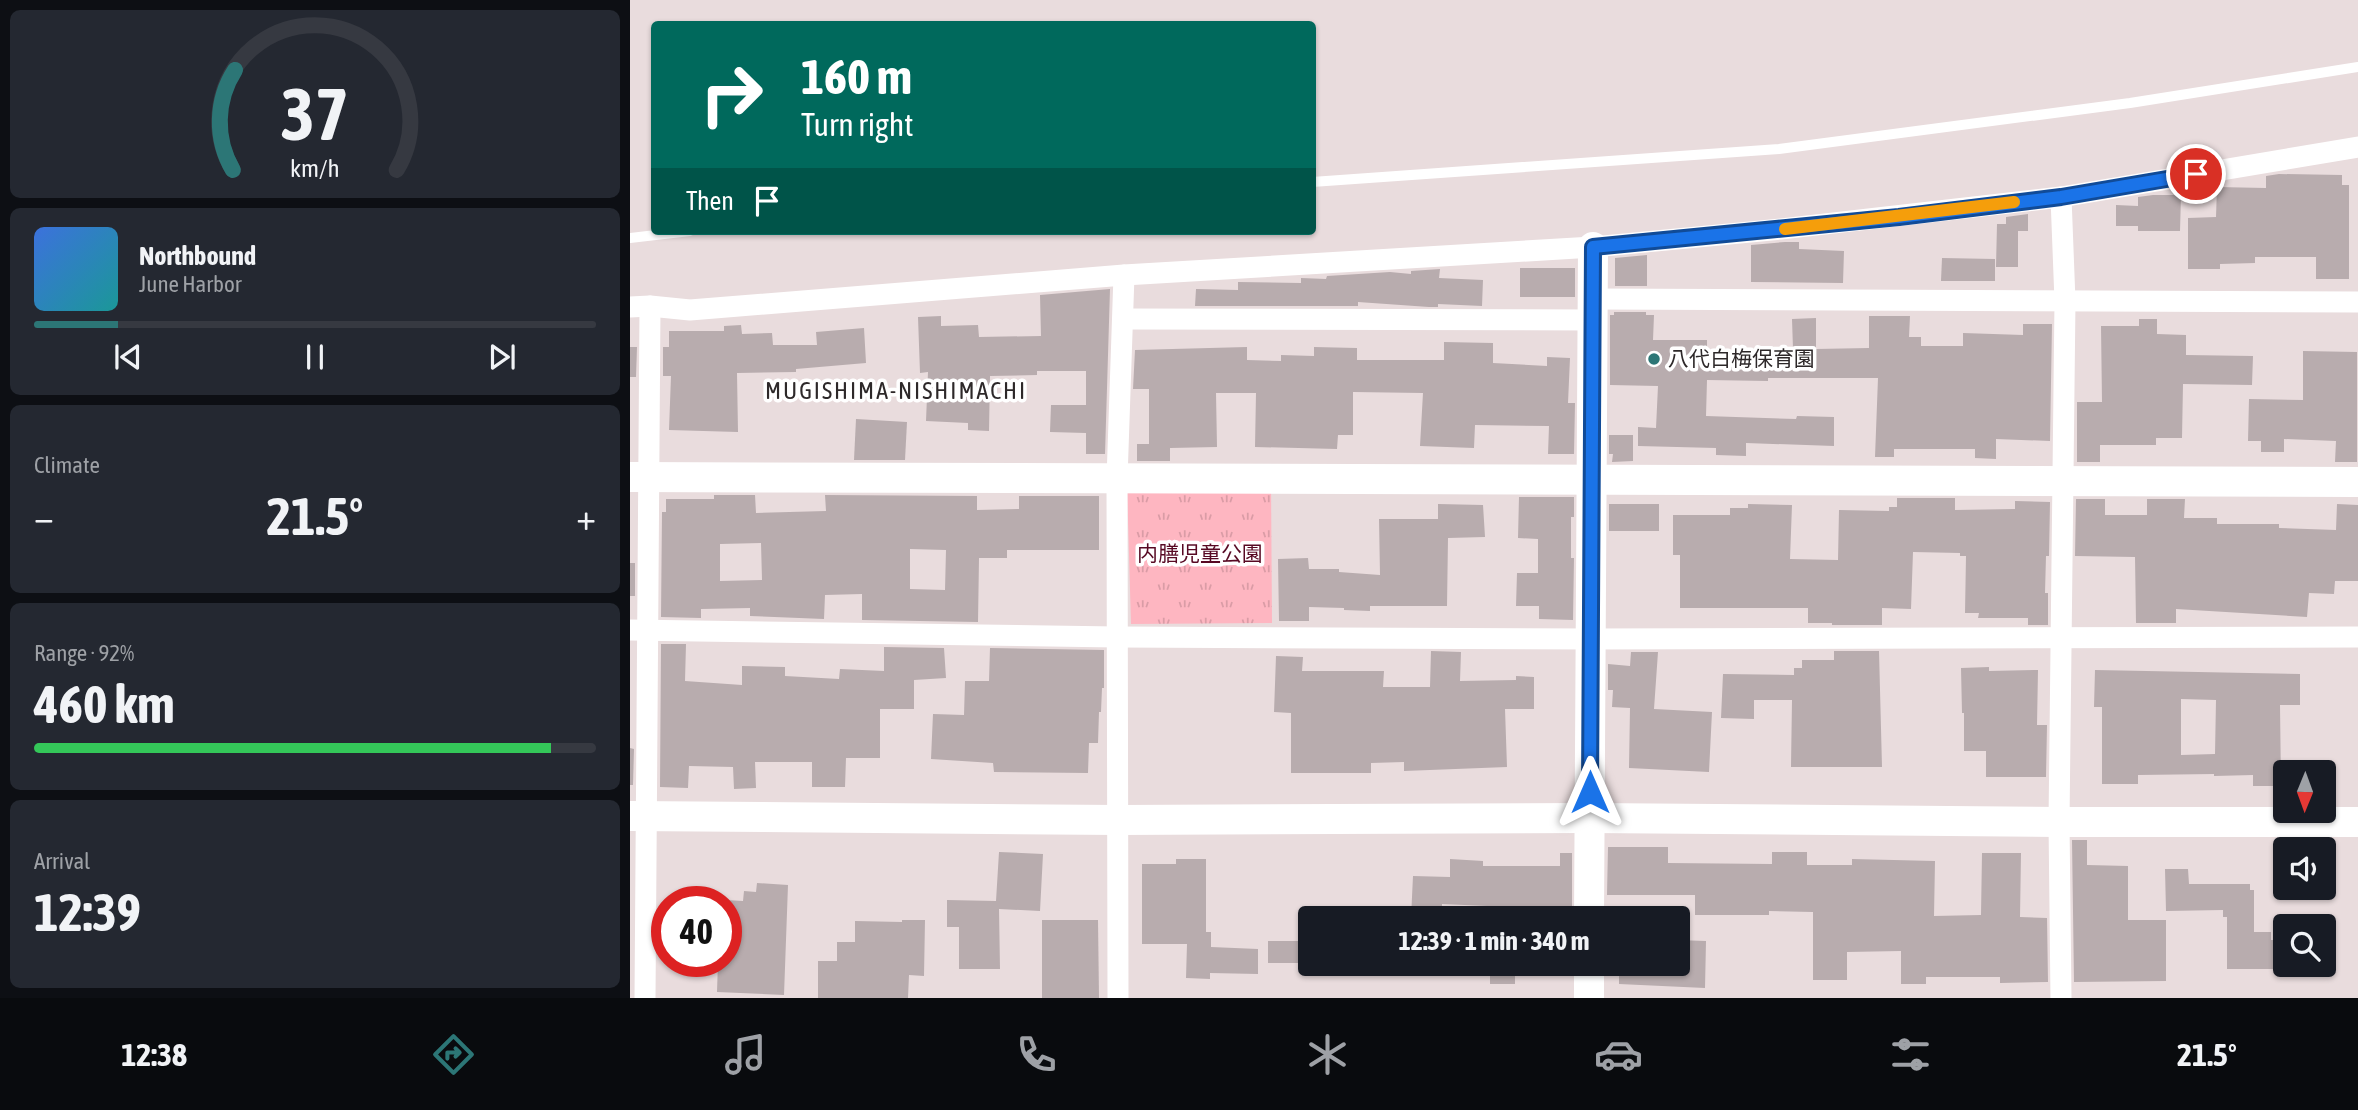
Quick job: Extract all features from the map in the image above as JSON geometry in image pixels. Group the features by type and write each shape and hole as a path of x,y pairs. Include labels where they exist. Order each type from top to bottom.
{"street":[{"path":"645,998 638,816 640,307 690,310 1124,275 1593,247 2061,197 2358,147"},
{"path":"2061,197 2065,301 2060,638 2061,998"},
{"path":"1589,906 1593,247"},
{"path":"1118,998 1117,479 1124,275"},
{"path":"1123,319 2065,301 2358,302"},
{"path":"639,477 2358,482"},
{"path":"639,630 1117,637 1591,639 2358,637"},
{"path":"638,816 1119,820 1590,818 2059,822 2358,821"},
{"path":"1589,976 1589,998"}],"lane":[{"path":"1316,182 1779,149 2130,103 2358,67"},
{"path":"630,238 656,235"}],"green space":[{"name":"内膳児童公園","path":"1271,481 1272,623 1131,624 1127,485"}],"building":[{"path":"2342,175 2342,185 2349,185 2349,279 2316,279 2316,257 2255,257 2255,263 2220,264 2220,269 2188,269 2188,218 2216,217 2217,187 2266,188 2266,176"},
{"path":"2181,195 2180,231 2138,231 2138,226 2116,226 2116,205 2138,206 2138,197"},
{"path":"2028,214 2028,231 2018,231 2018,267 1996,267 1997,224 2006,224 2006,217"},
{"path":"1799,242 1799,249 1844,251 1843,283 1751,282 1751,245"},
{"path":"1647,255 1647,286 1615,286 1615,258"},
{"path":"1942,258 1995,259 1995,281 1941,281"},
{"path":"1520,268 1575,268 1575,297 1520,297"},
{"path":"1440,269 1439,278 1483,280 1482,306 1438,304 1438,307 1429,307 1358,302 1358,306 1195,306 1196,289 1238,290 1238,282 1301,283 1301,278 1326,279 1327,276 1390,272 1411,274 1411,271"},
{"path":"1110,289 1105,454 1086,454 1086,433 1050,432 1051,405 1086,405 1086,371 1037,371 1037,375 990,376 989,431 968,430 968,423 926,421 928,372 920,373 918,317 941,316 941,326 978,325 979,337 1041,336 1040,295"},
{"path":"1614,312 1646,312 1646,315 1654,315 1653,340 1707,340 1707,357 1780,357 1780,349 1793,349 1792,319 1816,318 1816,349 1869,348 1869,316 1910,316 1909,337 1921,337 1921,346 1963,346 1963,333 2023,335 2023,324 2052,324 2050,441 1996,439 1996,459 1975,458 1975,449 1894,449 1894,457 1875,457 1878,378 1768,378 1768,381 1707,380 1706,416 1796,419 1797,416 1834,417 1834,446 1746,443 1746,456 1716,455 1716,448 1638,446 1638,427 1656,428 1658,386 1610,385 1610,315 1614,315"},
{"path":"2139,319 2157,319 2157,334 2186,335 2186,355 2253,356 2252,385 2183,384 2182,438 2156,438 2156,445 2100,445 2100,462 2077,462 2077,402 2102,402 2101,326 2139,326"},
{"path":"741,325 742,334 772,333 773,345 817,345 816,332 864,328 866,363 796,369 796,372 737,373 738,432 669,430 671,376 663,376 663,347 669,347 669,331 724,331 724,326"},
{"path":"1444,342 1493,343 1493,363 1547,366 1547,357 1570,358 1568,403 1575,403 1574,454 1548,454 1549,426 1475,425 1474,448 1420,446 1423,393 1353,392 1353,435 1338,435 1337,449 1255,447 1256,393 1216,393 1217,447 1170,448 1170,461 1137,461 1137,444 1149,444 1149,389 1133,389 1135,350 1247,347 1247,360 1281,361 1281,355 1314,356 1314,347 1357,348 1357,360 1444,360"},
{"path":"630,347 637,347 636,377 630,377"},
{"path":"2303,351 2357,352 2357,462 2335,462 2336,441 2284,439 2284,452 2261,452 2261,441 2248,441 2249,399 2303,400"},
{"path":"856,419 907,422 905,460 854,460"},
{"path":"1609,435 1633,435 1633,461 1612,462"},
{"path":"714,495 755,495 756,513 826,511 825,495 977,496 977,510 1019,509 1019,496 1099,496 1099,550 1007,550 1007,558 979,558 978,622 862,620 862,594 825,595 824,619 750,616 750,608 701,609 701,618 661,617 662,512 666,512 666,499 714,499","holes":["761,543 762,580 720,581 720,544","910,549 946,550 945,590 910,589"]},
{"path":"1519,497 1574,497 1574,517 1571,517 1571,558 1574,558 1573,620 1539,619 1539,606 1516,606 1517,573 1538,573 1538,539 1518,538"},
{"path":"1897,498 1955,498 1955,510 2015,509 2015,501 2050,502 2045,593 2048,593 2048,625 2028,625 2028,618 1978,618 1979,613 1965,613 1966,556 1960,556 1960,553 1913,552 1911,609 1882,608 1882,625 1808,623 1808,608 1680,608 1680,555 1673,555 1673,515 1730,515 1730,508 1748,508 1748,504 1792,505 1790,559 1838,560 1839,510 1889,511 1889,507 1897,507"},
{"path":"2076,499 2105,499 2105,515 2147,515 2147,499 2185,499 2184,518 2217,518 2217,524 2279,524 2279,528 2336,530 2337,504 2358,505 2358,581 2335,581 2334,594 2309,593 2307,617 2176,609 2176,623 2136,623 2135,557 2075,556"},
{"path":"1438,504 1483,505 1485,537 1448,538 1447,606 1370,606 1370,611 1309,607 1309,621 1279,621 1278,559 1308,558 1309,569 1339,569 1339,572 1380,575 1379,519 1438,519"},
{"path":"1609,504 1659,504 1659,531 1609,531"},
{"path":"630,563 635,563 635,596 630,596"},
{"path":"661,644 686,644 685,681 742,685 742,666 785,667 785,676 839,679 840,669 884,671 884,647 944,648 946,678 914,680 914,709 880,709 880,758 846,758 845,787 812,787 812,762 755,762 756,788 734,789 733,767 689,766 688,788 660,787"},
{"path":"990,648 1104,650 1104,688 1099,712 1098,743 1089,743 1088,773 994,772 993,763 931,759 933,714 964,715 965,681 989,681"},
{"path":"1431,651 1461,652 1460,681 1534,677 1534,709 1505,709 1507,767 1404,771 1404,762 1371,763 1371,773 1291,773 1291,713 1274,712 1276,656 1303,657 1302,671 1384,671 1383,687 1430,687"},
{"path":"1834,651 1879,651 1882,767 1791,767 1792,700 1754,700 1754,719 1721,718 1723,674 1794,675 1794,668 1802,668 1802,660 1834,660"},
{"path":"1631,652 1658,652 1654,709 1712,712 1709,772 1629,768 1630,708 1612,707 1613,690 1608,690 1608,664 1630,666"},
{"path":"1989,667 1989,671 2038,670 2037,725 2047,725 2046,777 1986,777 1986,751 1964,751 1961,668"},
{"path":"2095,670 2300,674 2300,705 2280,705 2281,760 2273,760 2273,786 2253,786 2253,775 2214,774 2138,775 2138,784 2102,784 2102,707 2094,707","holes":["2181,699 2216,700 2215,754 2181,755"]},
{"path":"630,748 634,749 633,785 630,785"},
{"path":"2072,840 2087,840 2087,865 2128,866 2128,920 2166,920 2166,981 2074,982"},
{"path":"1608,847 1668,847 1668,863 1772,864 1772,852 1807,852 1807,865 1852,865 1852,859 1935,861 1934,916 1981,915 1982,853 2021,853 2020,917 2047,918 2048,982 2000,983 2000,977 1926,977 1926,984 1901,984 1901,951 1847,952 1847,980 1813,980 1813,912 1769,911 1769,915 1695,915 1695,895 1607,895"},
{"path":"999,852 1043,854 1040,911 999,909 1000,969 959,969 959,927 947,927 947,900 996,901"},
{"path":"1560,853 1572,853 1572,906 1412,906 1413,876 1450,877 1450,859 1483,861 1483,866 1560,866"},
{"path":"1176,859 1206,859 1206,932 1211,932 1211,947 1258,949 1258,974 1210,973 1210,979 1186,978 1187,944 1142,944 1142,864 1176,864"},
{"path":"2165,869 2188,869 2189,884 2250,884 2250,890 2254,890 2254,932 2271,932 2273,969 2227,969 2227,917 2223,917 2223,910 2166,911"},
{"path":"757,883 788,885 784,995 717,992 717,977 742,977 742,901 744,891 756,892"},
{"path":"925,920 924,976 909,975 908,998 818,998 818,961 837,961 837,942 855,942 855,921"},
{"path":"1042,920 1098,920 1099,998 1042,998"},
{"path":"1690,940 1706,941 1705,988 1619,984 1619,976 1690,976"},
{"path":"1268,941 1298,941 1298,963 1268,963"},
{"path":"1490,976 1515,976 1515,984 1490,984"}],"slow traffic":[{"path":"1785,229 2014,202"}],"place":[{"name":"八代白梅保育園","path":"1654,359"}],"district":[{"name":"MUGISHIMA-NISHIMACHI","path":"896,391"}],"route":[{"path":"1590,792 1593,247 1899,217 2061,197 2196,174"}]}
